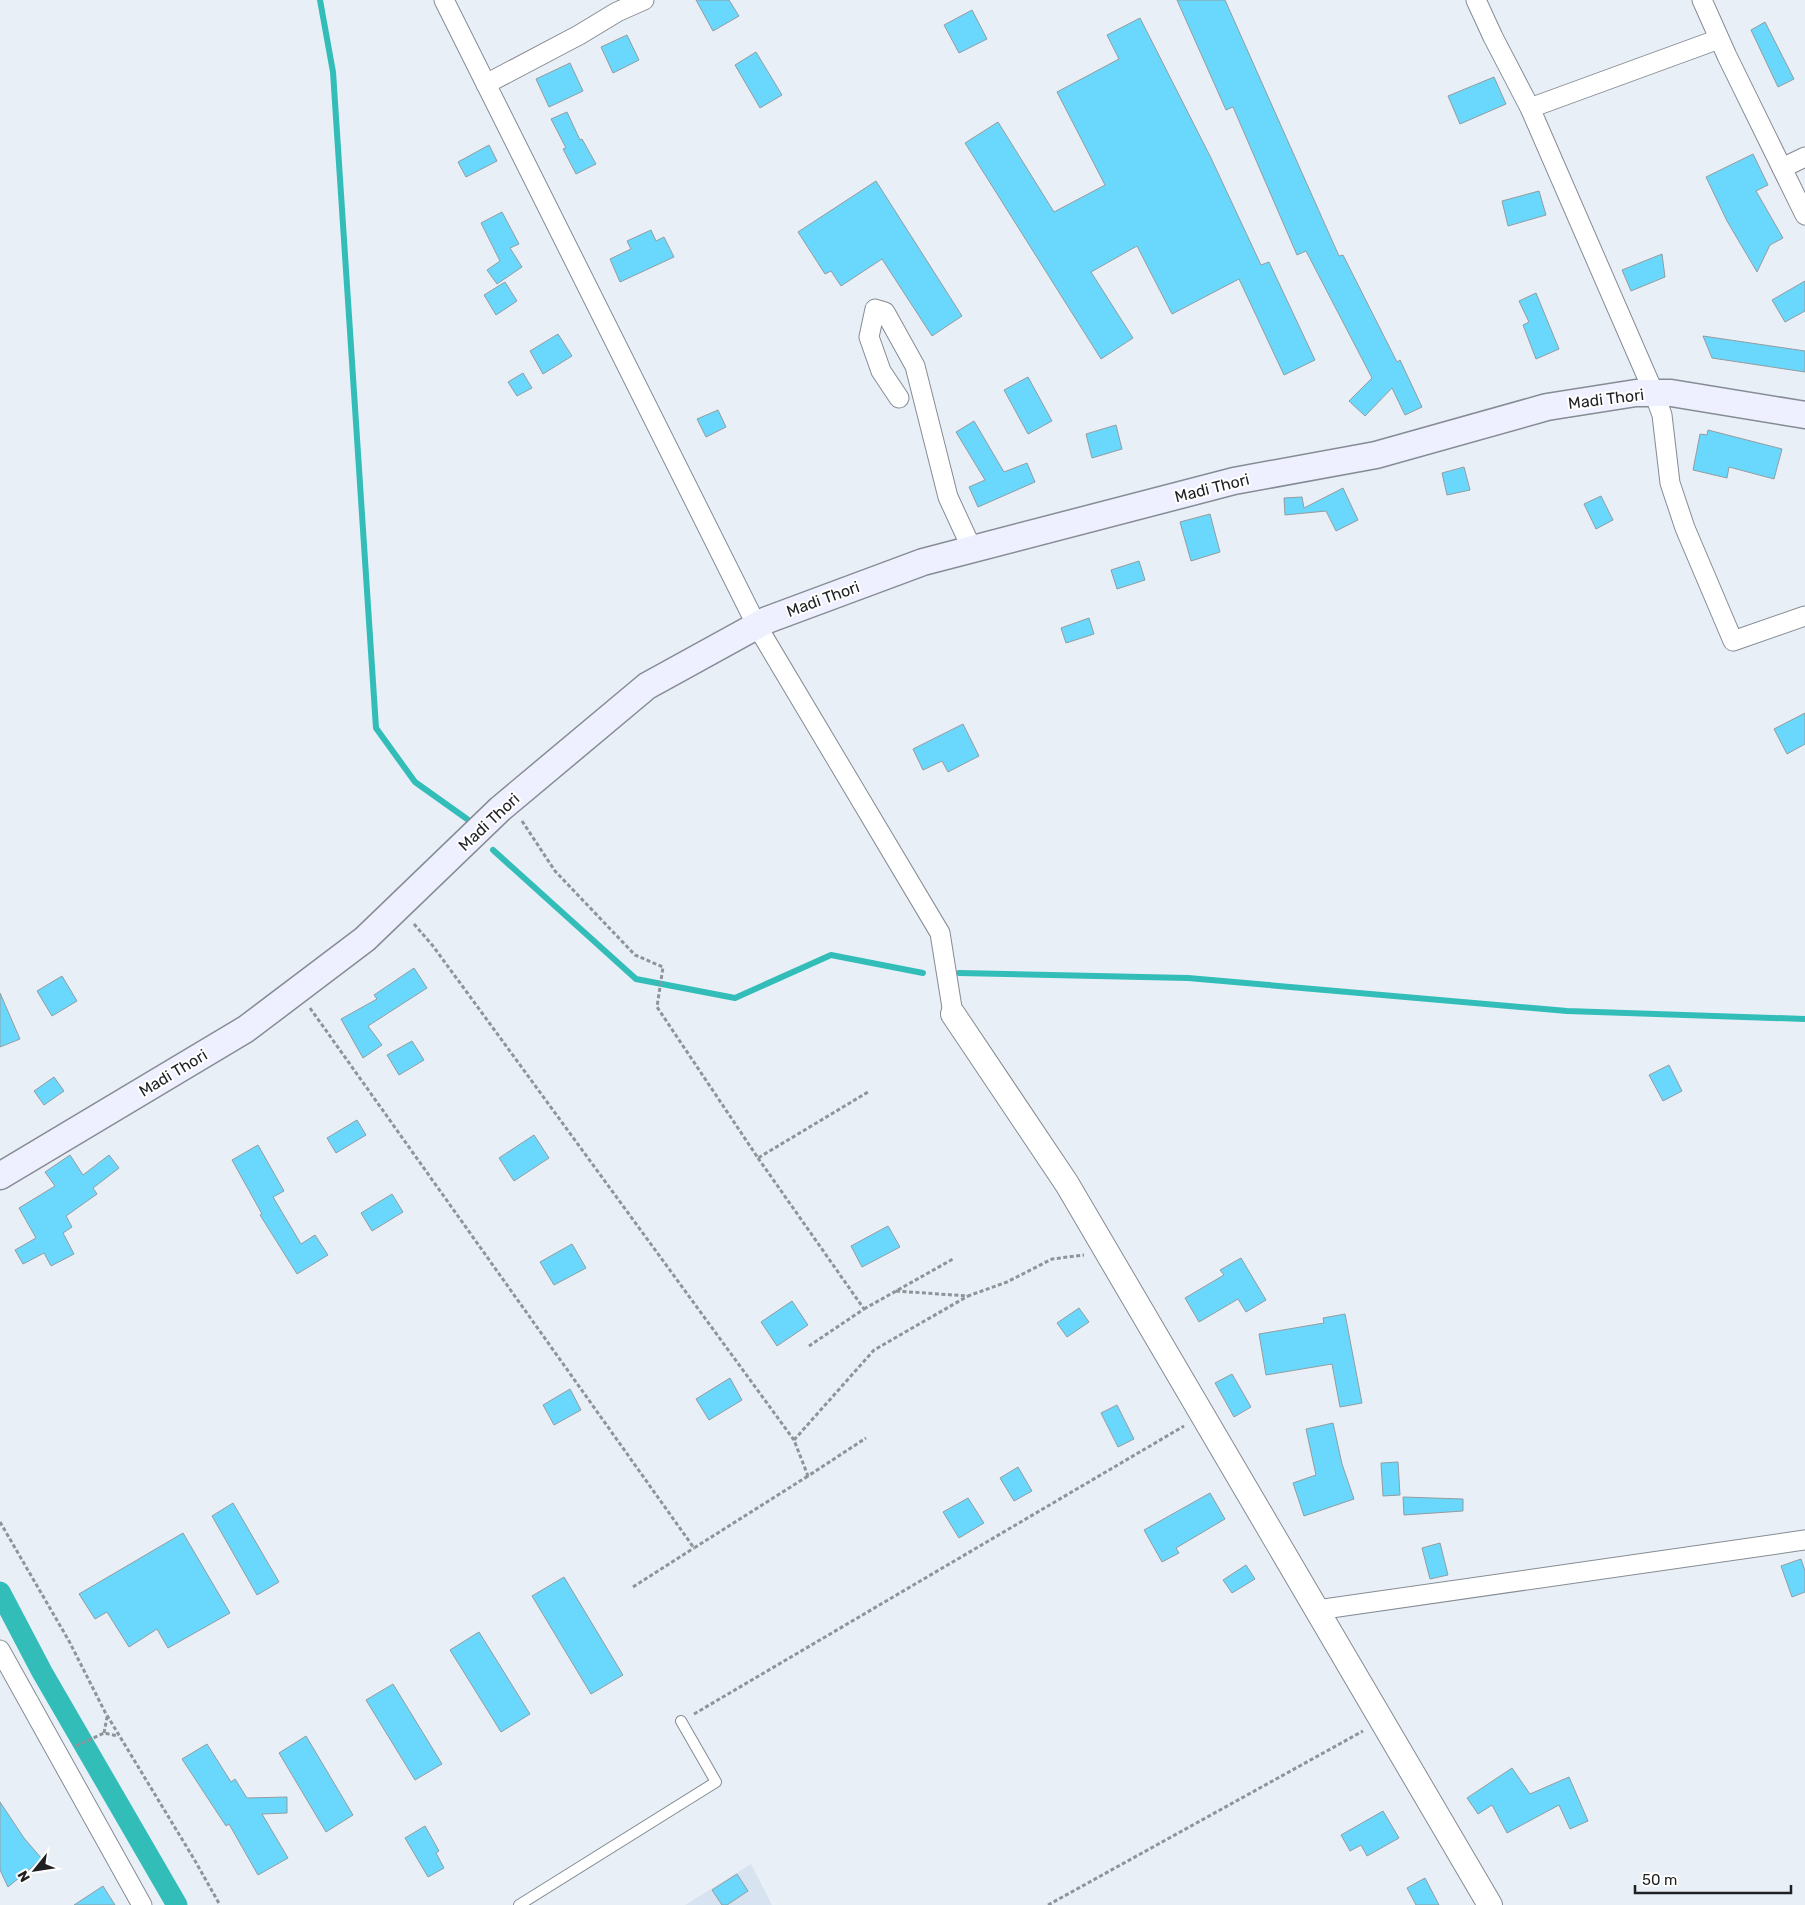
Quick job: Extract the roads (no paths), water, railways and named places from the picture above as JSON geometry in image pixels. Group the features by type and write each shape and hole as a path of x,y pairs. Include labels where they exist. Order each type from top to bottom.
{"main road":[{"name":"Madi Thori","path":"0,1176 246,1029 365,939 509,802 647,686 757,626 924,562 1234,480 1376,456 1547,407 1636,393 1671,393 1805,415"}],"street":[{"path":"444,0 757,626 940,933 954,1014 1067,1184 1490,1905"},
{"path":"486,84 579,35 617,12 644,0"},
{"path":"1476,0 1530,108 1654,393 1662,415 1670,483 1685,528 1733,641 1805,616"},
{"path":"1702,0 1719,39 1805,215"},
{"path":"1530,108 1719,39"},
{"path":"1782,168 1805,157"},
{"path":"899,398 881,371 869,337 875,309 886,312 915,366 948,497 972,549"},
{"path":"1317,1610 1805,1540"},
{"path":"0,1650 138,1904"}],"lane":[{"path":"519,1905 716,1782 682,1721"}],"waterway":[{"path":"320,0 333,72 376,728 415,782 467,819"},
{"path":"493,850 636,979 735,998 831,955 923,973"},
{"path":"959,973 1188,978 1567,1011 1805,1019"},
{"path":"0,1592 42,1672 177,1905"}]}
